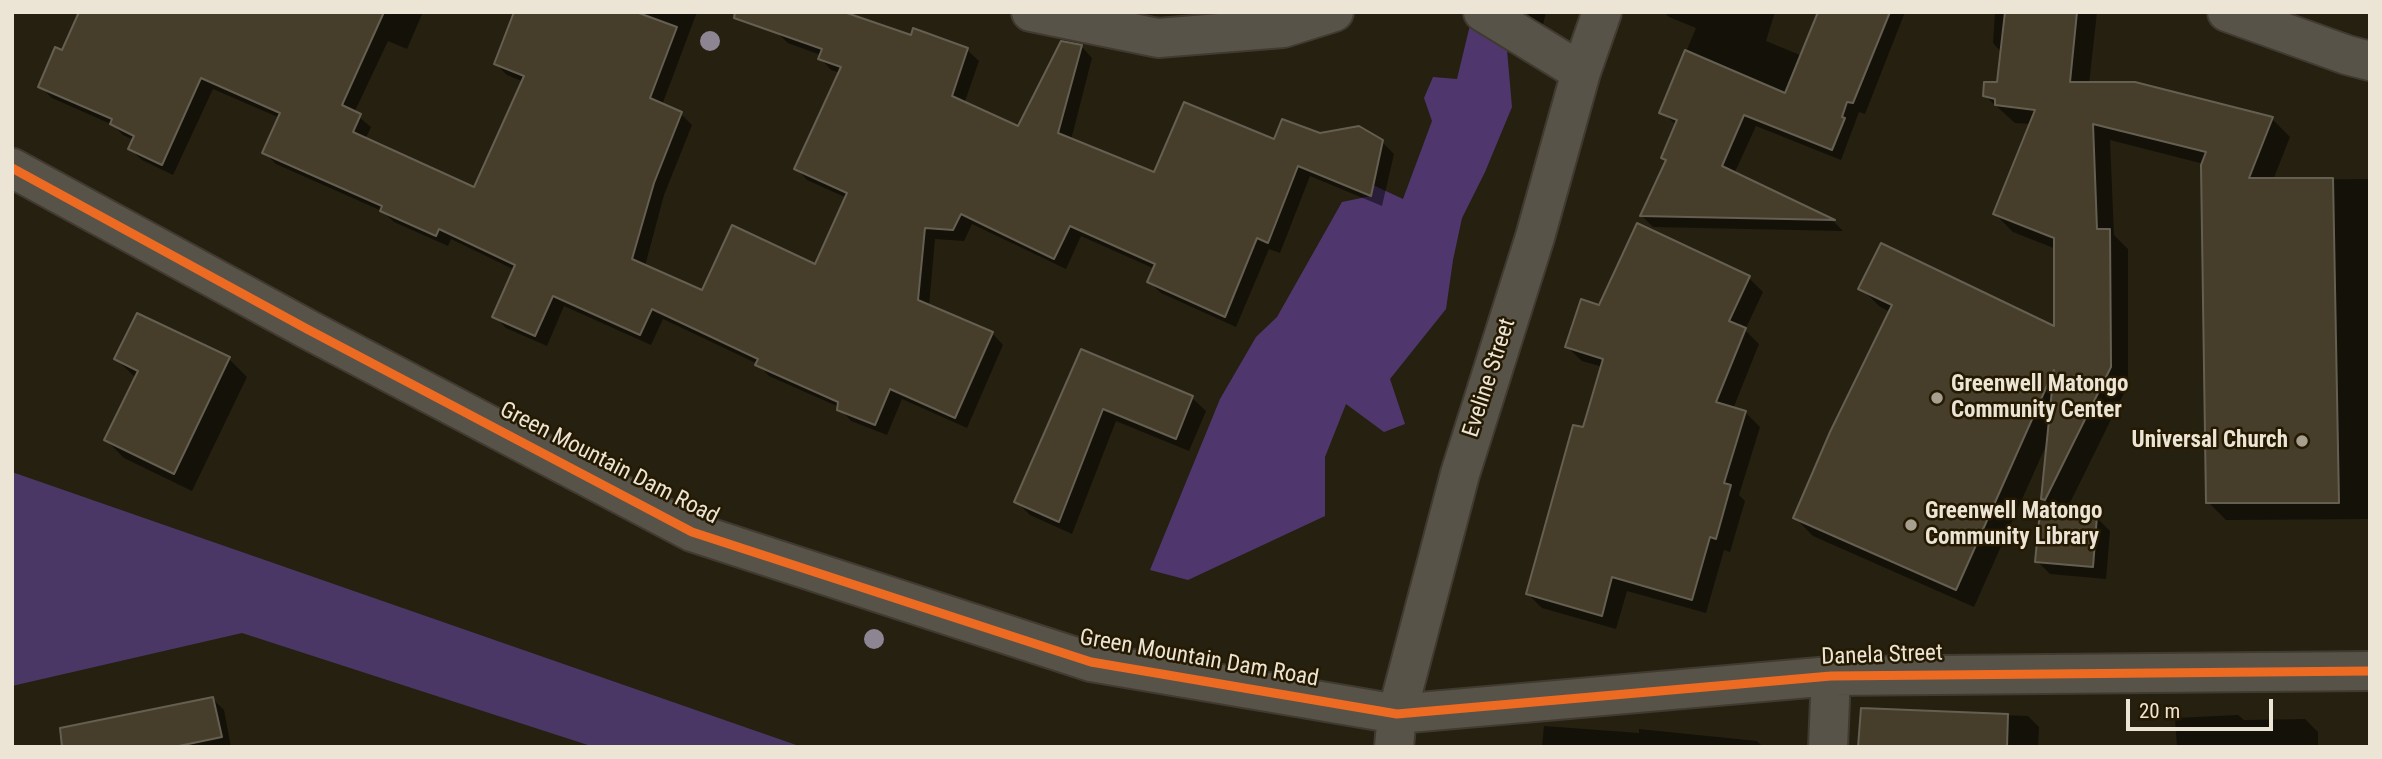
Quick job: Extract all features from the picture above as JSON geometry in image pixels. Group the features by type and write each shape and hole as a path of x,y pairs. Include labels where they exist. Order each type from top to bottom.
{"street":[{"path":"1031,12 1164,25 1283,28 1334,12"},
{"path":"1483,12 1581,72"},
{"name":"Eveline Street","path":"1395,730 1460,474 1535,237 1581,72 1602,12"},
{"path":"2227,12 2370,61"},
{"name":"Green Mountain Dam Road","path":"12,168 307,329 692,532 1091,662 1395,730"},
{"name":"Danela Street","path":"1395,730 1831,676 2370,671"},
{"path":"1828,747 1831,676"}],"shaded area":[{"path":"1470,25 1507,50 1512,107 1462,218 1446,309 1390,379 1405,424 1384,432 1346,404 1325,457 1325,516 1188,580 1150,570 1220,399 1256,337 1277,317 1342,202 1371,196 1373,185 1403,199 1432,121 1424,98 1433,77 1457,79"},
{"path":"12,472 802,747 594,747 242,633 12,686"}],"building":[{"path":"79,12 384,12 342,105 361,114 353,132 474,187 524,76 494,64 514,12 636,12 677,27 650,98 682,112 654,183 632,259 702,290 732,225 815,264 847,193 794,169 841,67 818,59 822,49 734,18 735,12 844,12 911,35 913,28 968,48 952,96 1018,126 1061,41 1082,45 1058,133 1154,172 1184,102 1274,139 1282,119 1320,133 1359,126 1383,140 1371,196 1298,166 1268,243 1257,238 1225,317 1147,282 1155,264 1070,226 1054,259 961,214 953,230 925,228 918,300 993,332 955,418 890,389 875,425 837,410 838,402 755,365 758,359 652,309 640,335 553,296 535,336 492,317 515,265 439,229 436,236 380,211 382,206 262,153 280,113 201,78 162,165 128,149 134,136 110,124 112,119 38,87 55,47 62,50"},
{"path":"1818,12 1890,12 1853,103 1847,102 1842,117 1845,118 1832,150 1744,115 1722,166 1835,220 1640,216 1666,160 1661,158 1677,120 1659,113 1685,50 1785,93"},
{"path":"2005,12 2077,12 2070,82 2135,82 2273,117 2249,178 2333,178 2339,503 2206,503 2201,165 2206,152 2093,124 2097,229 2110,229 2111,367 2045,500 2041,499 2054,370 1956,590 1793,518 1830,432 1892,305 1858,289 1881,243 2054,326 2054,238 1993,214 2035,110 1995,105 1995,99 1983,96 1984,82 1997,82"},
{"path":"1637,223 1750,276 1729,321 1746,328 1716,402 1746,411 1724,483 1731,485 1716,539 1710,537 1692,600 1612,577 1602,616 1526,594 1573,425 1583,427 1603,359 1565,347 1581,299 1599,305"},
{"path":"137,313 230,357 174,474 104,440 138,371 114,359"},
{"path":"1081,349 1193,396 1176,439 1103,409 1059,522 1014,502"},
{"path":"2040,511 2097,516 2093,567 2035,562"},
{"path":"213,697 222,737 174,747 62,747 60,728"},
{"path":"1861,708 2008,714 2007,747 1858,747"}],"cycle path":[{"path":"12,168 307,329 692,532 1091,662 1397,714 1831,676 2370,671"}],"place":[{"name":"Greenwell Matongo Community Center","path":"1937,398"},
{"name":"Universal Church","path":"2302,441"},
{"name":"Greenwell Matongo Community Library","path":"1911,525"}]}
